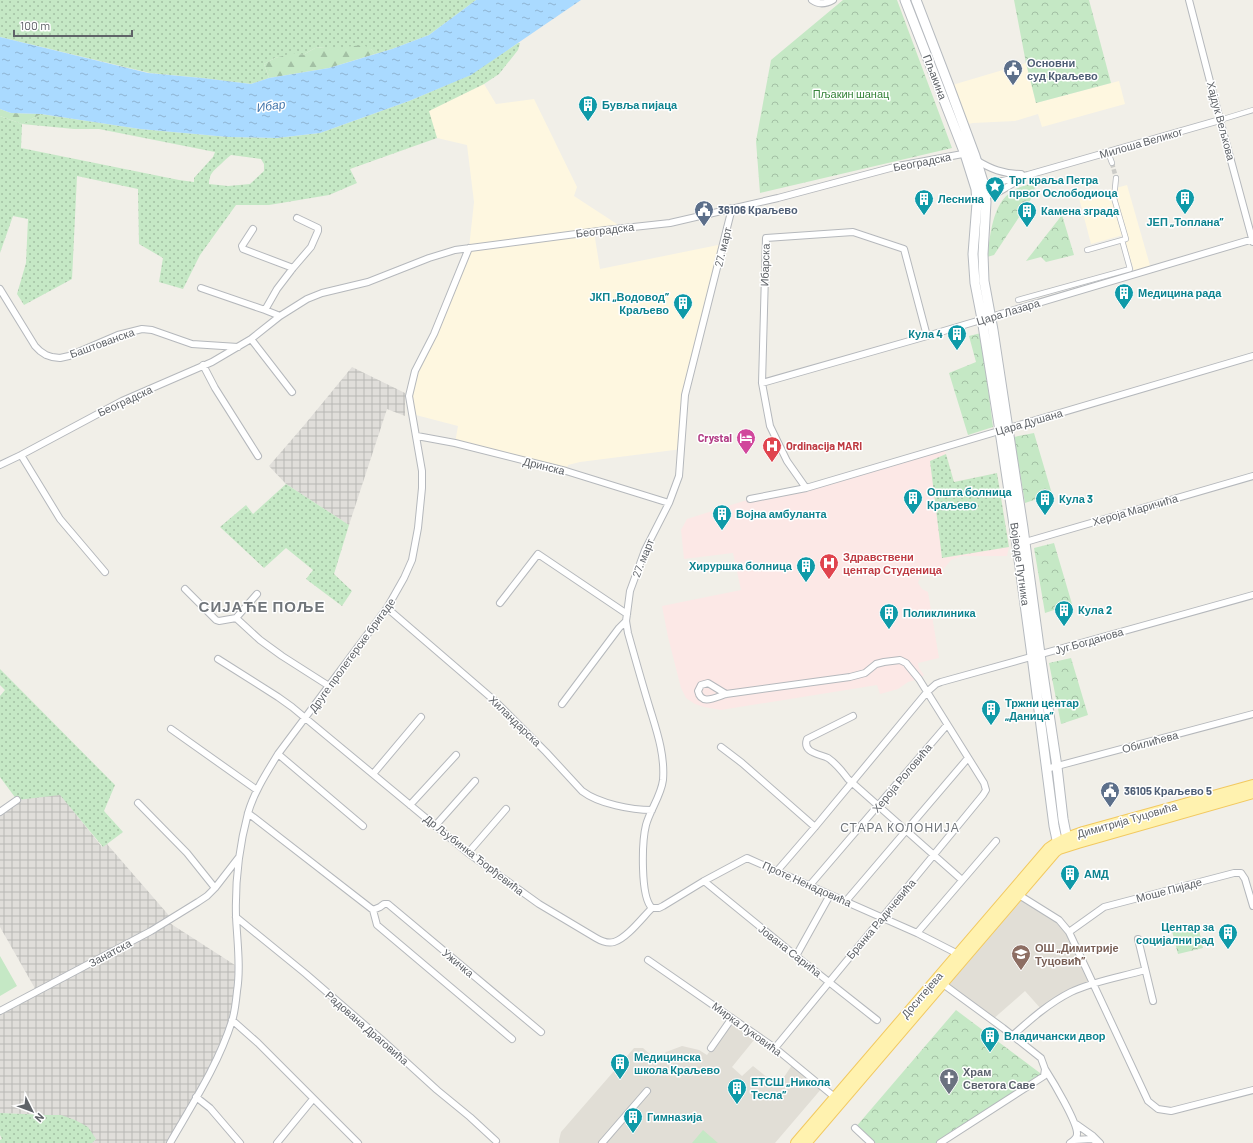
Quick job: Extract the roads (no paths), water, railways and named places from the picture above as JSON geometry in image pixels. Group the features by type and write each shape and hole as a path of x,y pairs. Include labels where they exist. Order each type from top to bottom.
{"main road":[{"name":"Пљакина","path":"905,0 972,155"},
{"name":"Пљакина","path":"916,0 972,155"},
{"path":"972,155 981,191"},
{"name":"Војводе Путника","path":"981,191 984,280 987,318 1036,655 1046,769 1054,826 1060,845"},
{"name":"Војводе Путника","path":"981,191 973,254 975,283 987,318"},
{"name":"Војводе Путника","path":"1036,655 1057,767 1063,819 1060,845"},
{"name":"Димитрија Туцовића","path":"1060,845 1083,832 1253,785"},
{"name":"Димитрија Туцовића","path":"1060,845 1253,793"},
{"path":"1063,819 1070,830 1083,832"},
{"name":"Доситејева","path":"913,1013 942,984 962,955 1019,895 1056,852 1060,845"},
{"name":"Доситејева","path":"796,1143 838,1100 962,955 1060,845"},
{"name":"Доситејева","path":"806,1143 838,1100"}],"street":[{"path":"812,0 819,4 826,4 833,0"},
{"name":"Хајдук Вељкова","path":"1189,0 1253,240"},
{"name":"Милоша Великог","path":"1028,175 1253,110"},
{"path":"1108,152 1112,163"},
{"path":"972,155 996,171 1008,174 1028,175"},
{"name":"Београдска","path":"0,465 122,401 212,362 251,339 280,316 307,299 322,293 368,282 429,258 455,250 670,223 898,166 972,155"},
{"path":"981,191 1028,175"},
{"path":"981,191 997,193 1028,175"},
{"path":"1086,250 1126,239 1114,198 1116,178"},
{"name":"27. март","path":"652,908 646,896 642,853 645,827 659,795 663,781 662,757 657,732 628,633 626,614 630,591 645,550 669,503 679,476 685,395 732,208"},
{"path":"265,310 277,289 311,247 318,231 318,228 297,218"},
{"path":"253,229 242,246 243,249 293,268"},
{"name":"Ибарска","path":"806,488 787,461 770,426 762,383 766,238 854,232 904,250 927,336"},
{"name":"Цара Лазара","path":"1018,300 1130,269 1122,240"},
{"name":"Цара Лазара","path":"762,383 1253,240"},
{"name":"Друге пролетерске бригаде","path":"170,1143 209,1076 222,1048 232,1020 238,990 236,889 239,857 248,813 257,790 278,754 387,608 404,578 412,560 418,528 422,471 409,396 415,371 434,334 469,248"},
{"path":"201,288 280,316"},
{"name":"Баштованска","path":"0,289 35,346 40,351 52,357 60,358 69,356 118,335 142,329 152,330 192,344 238,347"},
{"path":"251,339 292,392"},
{"name":"Цара Душана","path":"750,499 806,488 1253,356"},
{"path":"203,365 215,388 258,456"},
{"name":"Дринска","path":"417,436 455,443 566,471 669,503"},
{"path":"21,455 60,519 105,572"},
{"name":"Хероја Маричића","path":"1021,544 1253,476"},
{"path":"500,602 538,554 626,614"},
{"path":"185,589 216,620 219,621 236,618 257,594"},
{"name":"Југ Богданова","path":"777,871 927,692 936,684 1253,594"},
{"name":"Хиландарска","path":"387,608 495,701 546,752 582,792 588,796 608,803 643,810 652,810"},
{"path":"236,618 260,640 329,686"},
{"path":"562,704 619,628 626,621"},
{"name":"Друге пролетерске бригаде","path":"218,659 278,697 305,718"},
{"path":"726,694 850,677 865,673 876,664 900,660 910,667 968,758 846,901"},
{"name":"Обилићева","path":"1046,769 1253,714"},
{"path":"853,716 807,739 806,742 808,749 828,759 838,767 851,782 962,880"},
{"path":"373,774 421,717"},
{"name":"Др Љубинка Ђорђевића","path":"305,718 468,853 539,904 603,942 614,942 626,934 652,908"},
{"name":"Хероја Роловића","path":"810,885 947,725"},
{"path":"171,729 257,790"},
{"path":"721,747 742,763 815,827"},
{"path":"278,754 363,826"},
{"path":"410,805 456,755"},
{"name":"Бранка Радичевића","path":"775,1048 983,795 986,790 984,783 968,758"},
{"path":"435,826 475,781"},
{"path":"0,812 17,800"},
{"path":"138,803 187,853 215,888"},
{"path":"468,853 506,809"},
{"name":"Ужичка","path":"248,813 373,910 377,925 512,1039"},
{"path":"917,932 996,841"},
{"name":"Занатска","path":"0,1011 151,931 198,902 215,888 239,857"},
{"name":"Проте Ненадовића","path":"652,908 663,906 704,881 747,858 917,932 962,955"},
{"name":"Моше Пијаде","path":"1069,932 1104,907 1234,873 1241,873 1245,878 1253,906"},
{"path":"223,878 230,876 237,880"},
{"name":"Јована Сарића","path":"704,881 877,1020"},
{"path":"796,956 830,895"},
{"path":"1019,895 1059,920 1069,932 1132,1070 1148,1101 1158,1109 1170,1112 1253,1090"},
{"name":"Ужичка","path":"373,910 384,904 388,904 541,1032"},
{"name":"Радована Драговића","path":"236,917 382,1039 437,1090 496,1141"},
{"path":"1138,939 1153,1001"},
{"name":"Мирка Луковића","path":"648,960 775,1048 838,1100"},
{"path":"1012,1036 1049,1005 1072,992 1094,984 1145,970"},
{"path":"942,984 1041,1058 1045,1069 1073,1121 1077,1136 1072,1142"},
{"path":"711,1048 732,1018"},
{"path":"232,1020 258,1043 358,1143"},
{"path":"940,1143 1044,1076 1045,1069"},
{"path":"602,1143 646,1091"},
{"path":"196,1097 210,1108 240,1143"},
{"path":"277,1143 313,1099"},
{"path":"1073,1121 1079,1127 1094,1136 1099,1143"},
{"path":"855,1128 872,1143"},
{"path":"1072,1142 1092,1139 1099,1143"}],"water":[{"name":"Ибар","path":"476,0 581,0 471,75 409,101 320,133 277,138 228,137 140,129 41,114 11,113 0,109 0,37 148,73 251,84 269,78 329,68 392,49 429,35"}],"tunnel":[{"path":"1112,163 1116,178"}],"place":[{"name":"Основни суд Краљево","path":"1013,86"},
{"name":"Бувља пијаца","path":"588,122"},
{"name":"Трг краља Петра првог Ослободиоца","path":"995,203"},
{"name":"ЈЕП „Топлана”","path":"1185,215"},
{"name":"Леснина","path":"924,216"},
{"name":"36106 Краљево","path":"704,227"},
{"name":"Камена зграда","path":"1027,228"},
{"name":"Медицина рада","path":"1124,310"},
{"name":"ЈКП „Водовод” Краљево","path":"683,320"},
{"name":"Кула 4","path":"957,351"},
{"name":"Crystal","path":"746,455"},
{"name":"Ordinacija MARI","path":"772,463"},
{"name":"Општа болница Краљево","path":"913,515"},
{"name":"Кула 3","path":"1045,516"},
{"name":"Војна амбуланта","path":"722,531"},
{"name":"Здравствени центар Студеница","path":"829,580"},
{"name":"Хируршка болница","path":"806,583"},
{"name":"Кула 2","path":"1064,627"},
{"name":"Поликлиника","path":"889,630"},
{"name":"Тржни центар „Даница”","path":"991,726"},
{"name":"36105 Краљево 5","path":"1110,808"},
{"name":"АМД","path":"1070,891"},
{"name":"Центар за социјални рад","path":"1228,950"},
{"name":"ОШ „Димитрије Туцовић”","path":"1021,971"},
{"name":"Владичански двор","path":"990,1053"},
{"name":"Медицинска школа Краљево","path":"620,1080"},
{"name":"Храм Светога Саве","path":"949,1095"},
{"name":"ЕТСШ „Никола Тесла”","path":"737,1105"},
{"name":"Гимназија","path":"633,1134"}],"district":[{"name":"СИЈАЋЕ ПОЉЕ","path":"262,607"},
{"name":"СТАРА КОЛОНИЈА","path":"900,828"}],"park label":[{"name":"Пљакин шанац","path":"851,94"}]}
